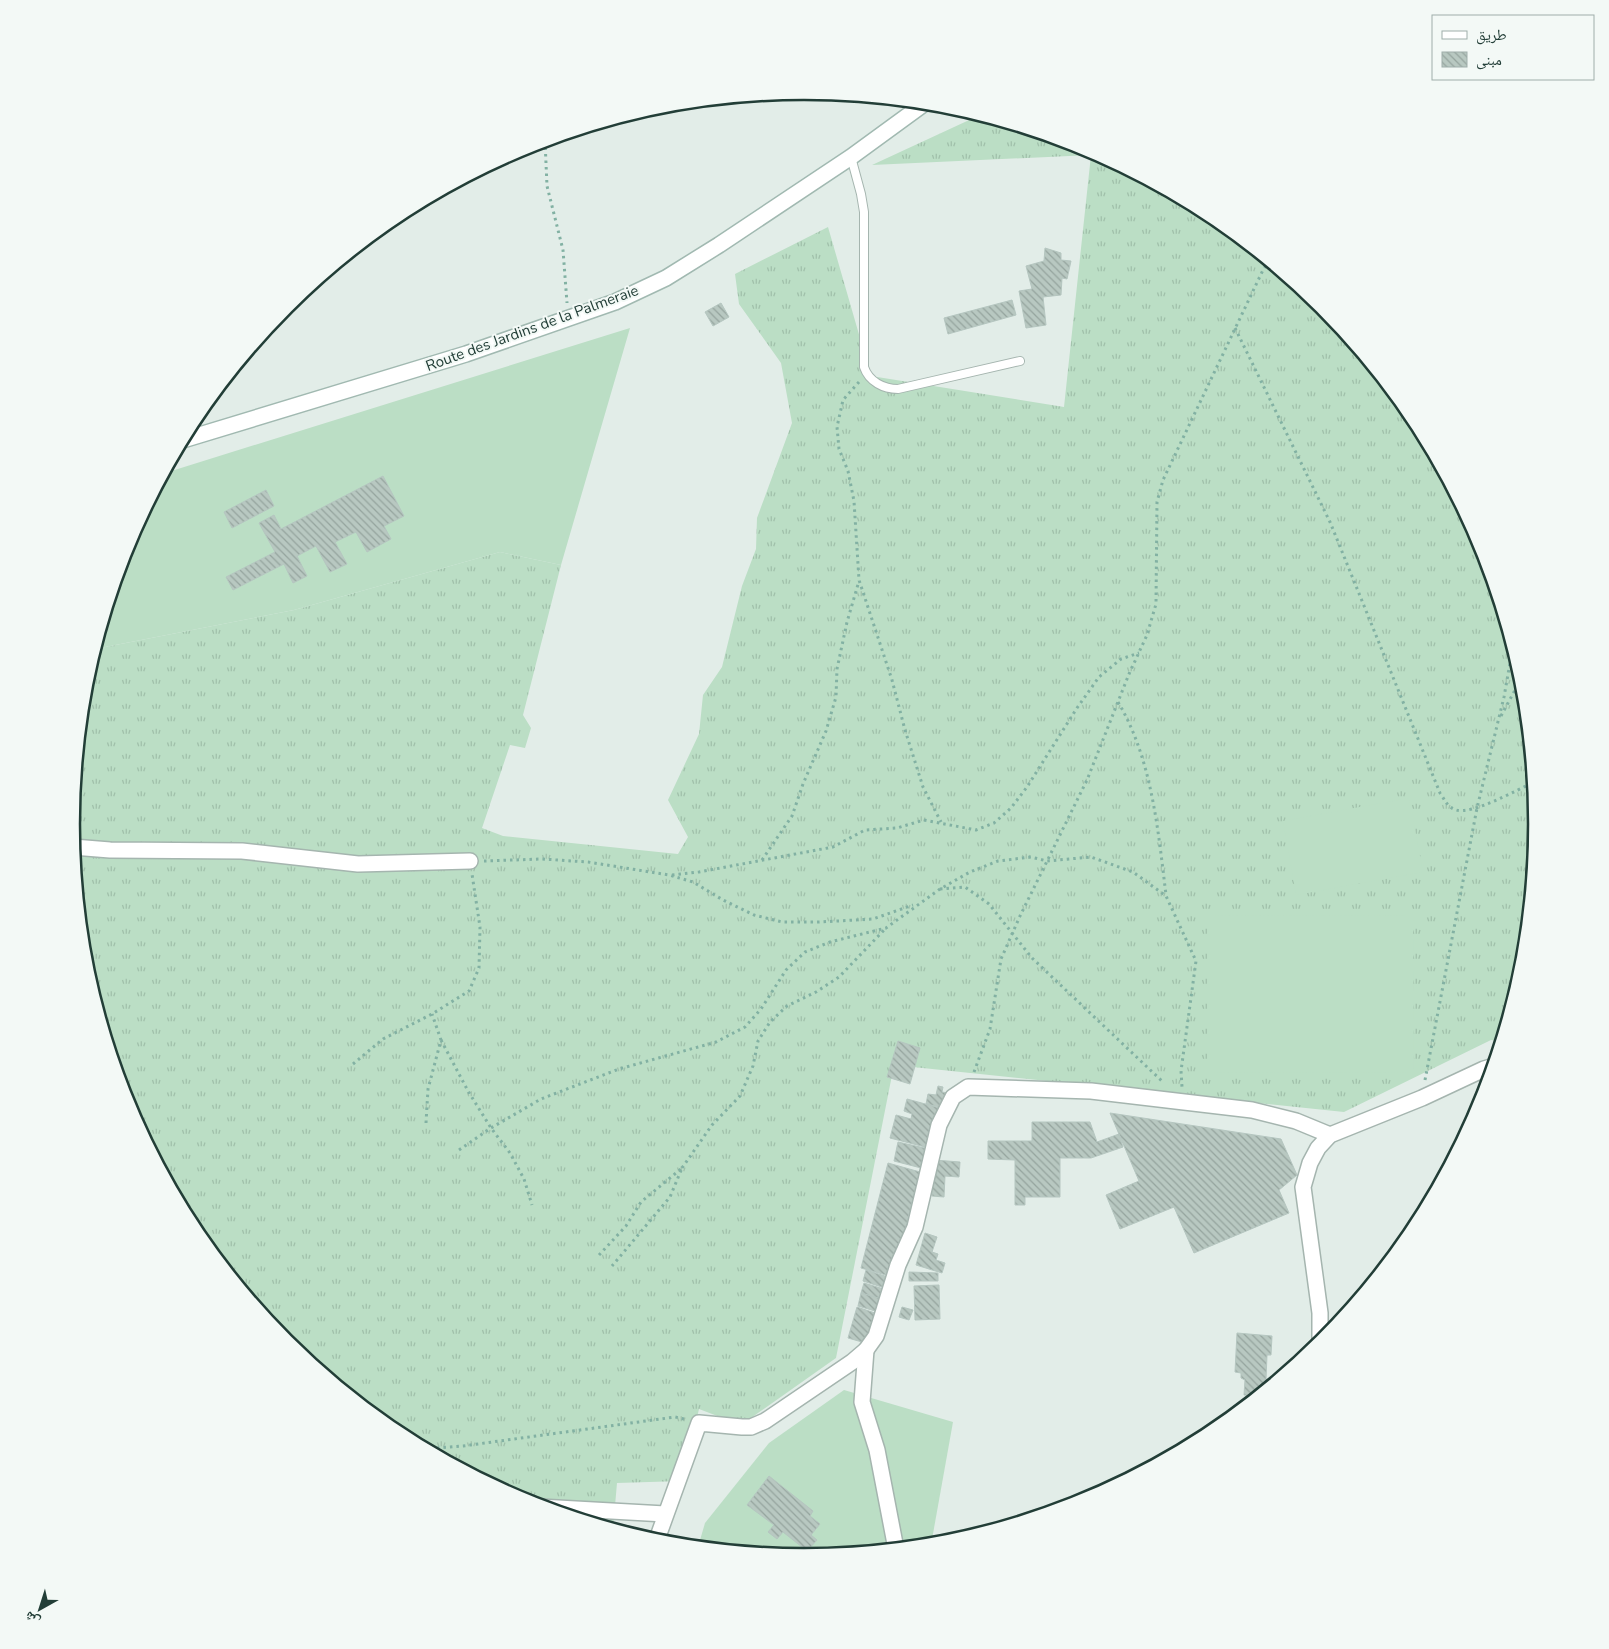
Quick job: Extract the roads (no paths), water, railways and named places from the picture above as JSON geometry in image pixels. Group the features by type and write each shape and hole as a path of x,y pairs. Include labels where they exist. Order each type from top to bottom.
{"street":[{"name":"Route des Jardins de la Palmeraie","path":"193,437 466,354 615,302 666,278 719,246 851,157 917,109"},
{"path":"81,848 110,850 242,851 358,864 470,861"},
{"path":"1320,1334 1320,1314 1303,1187 1310,1163 1318,1148 1330,1135 1422,1098 1487,1068"},
{"path":"659,1534 699,1422 751,1427 766,1421 866,1350 876,1336 898,1265 915,1227 938,1125 953,1097 968,1087 1091,1091 1252,1110 1296,1121 1330,1135"},
{"path":"866,1350 862,1402 877,1450 895,1543"},
{"path":"565,1508 665,1514"}],"lane":[{"path":"851,157 864,212 863,317 864,367 867,375 872,380 890,389 898,389 1020,361"}]}
